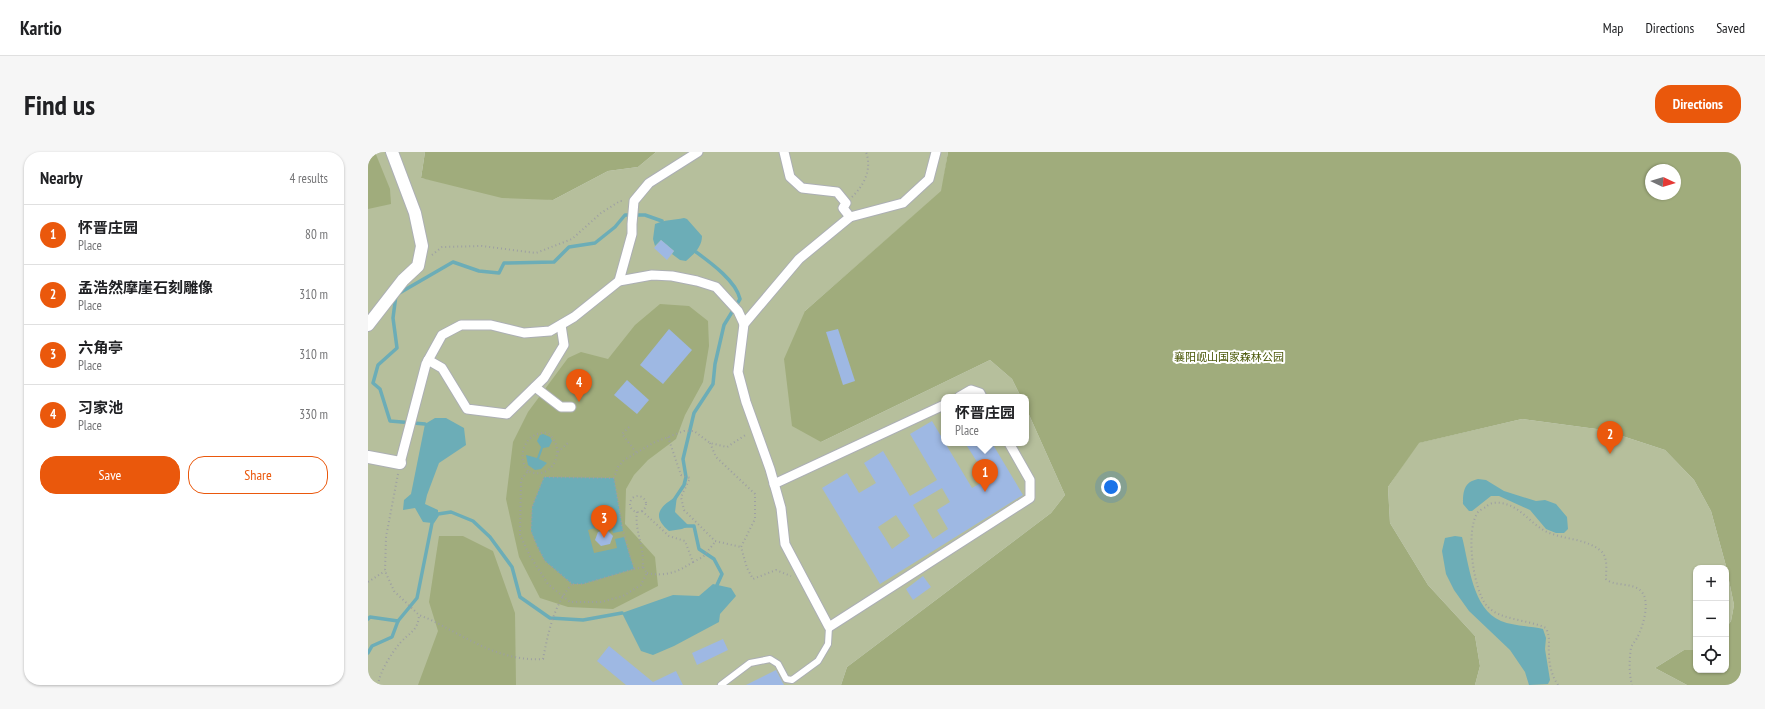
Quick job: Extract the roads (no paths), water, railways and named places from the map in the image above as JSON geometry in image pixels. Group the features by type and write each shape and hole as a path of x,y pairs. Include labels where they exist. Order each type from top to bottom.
{"street":[{"path":"368,325 403,280 418,266 422,246 415,213 392,152"},
{"path":"619,281 632,234 634,204 649,182 698,152"},
{"path":"784,152 790,177 802,188 836,192 846,203 843,208 850,217"},
{"path":"744,324 799,259 850,217 903,203 929,180 936,152"},
{"path":"368,457 400,463 428,360 442,335 461,325 491,325 524,333 550,331 574,317 619,281 652,275 684,278 716,287 738,311 744,324 738,372 781,508 785,544 829,627 1030,498 1030,480 1011,446"},
{"path":"428,360 442,368 467,409 507,414 544,378 564,345 561,325"},
{"path":"535,387 561,407 571,407"},
{"path":"964,394 971,390 980,394"},
{"path":"774,484 941,406"}],"lane":[{"path":"721,685 750,663 770,659 778,664 786,678 794,682 818,661 828,644 829,627"}],"water":[{"path":"684,218 687,219 702,236 701,244 695,253 686,261 680,260 672,254 674,251 661,240 655,246 653,239 655,224"},
{"path":"435,418 446,418 464,428 466,445 439,463 425,504 438,510 438,514 432,523 423,522 415,508 403,510 404,500 411,494 425,424"},
{"path":"543,434 550,437 552,441 549,447 543,448 539,459 547,463 541,469 535,470 528,465 526,455 537,458 541,447 537,441 540,435"},
{"path":"544,477 614,478 623,531 613,533 611,524 588,530 594,553 617,548 615,539 624,537 634,569 583,584 572,584 545,561 531,531 532,507"},
{"path":"1478,479 1486,480 1504,491 1536,501 1545,500 1556,504 1567,517 1568,529 1564,533 1556,533 1546,529 1530,510 1499,496 1491,496 1472,511 1469,511 1463,504 1464,491 1470,482"},
{"path":"677,496 675,512 689,526 682,529 669,531 660,520 660,511 666,503"},
{"path":"1455,536 1462,537 1473,584 1478,596 1491,615 1506,623 1543,629 1546,638 1545,649 1550,680 1548,684 1529,685 1525,672 1510,650 1469,611 1454,590 1446,574 1442,551 1445,538"},
{"path":"713,584 731,588 736,596 720,614 719,622 674,646 653,655 641,651 622,613 673,595 699,596"}],"waterway":[{"path":"425,424 390,421 380,389 373,383 378,365 397,348 393,318 396,295 453,262 479,271 499,273 504,263 554,262 569,247 595,243 615,227 625,215 645,215 662,221"},
{"path":"674,500 684,485 686,477 683,459 694,413 713,384 715,364 724,325 740,299 738,292 728,279 696,252"},
{"path":"368,653 372,646 392,637 398,621 417,598 432,523 438,514 451,512 473,521 490,537 512,567 520,597 550,618 583,620 622,613"},
{"path":"685,526 694,526 699,549 714,559 722,574 717,585"},
{"path":"368,619 370,617 398,621"}],"place":[{"name":"习家池","path":"579,402"},
{"name":"孟浩然摩崖石刻雕像","path":"1610,454"},
{"name":"怀晋庄园","path":"985,492"},
{"name":"六角亭","path":"604,538"}],"park label":[{"name":"襄阳岘山国家森林公园","path":"1229,357"}]}
